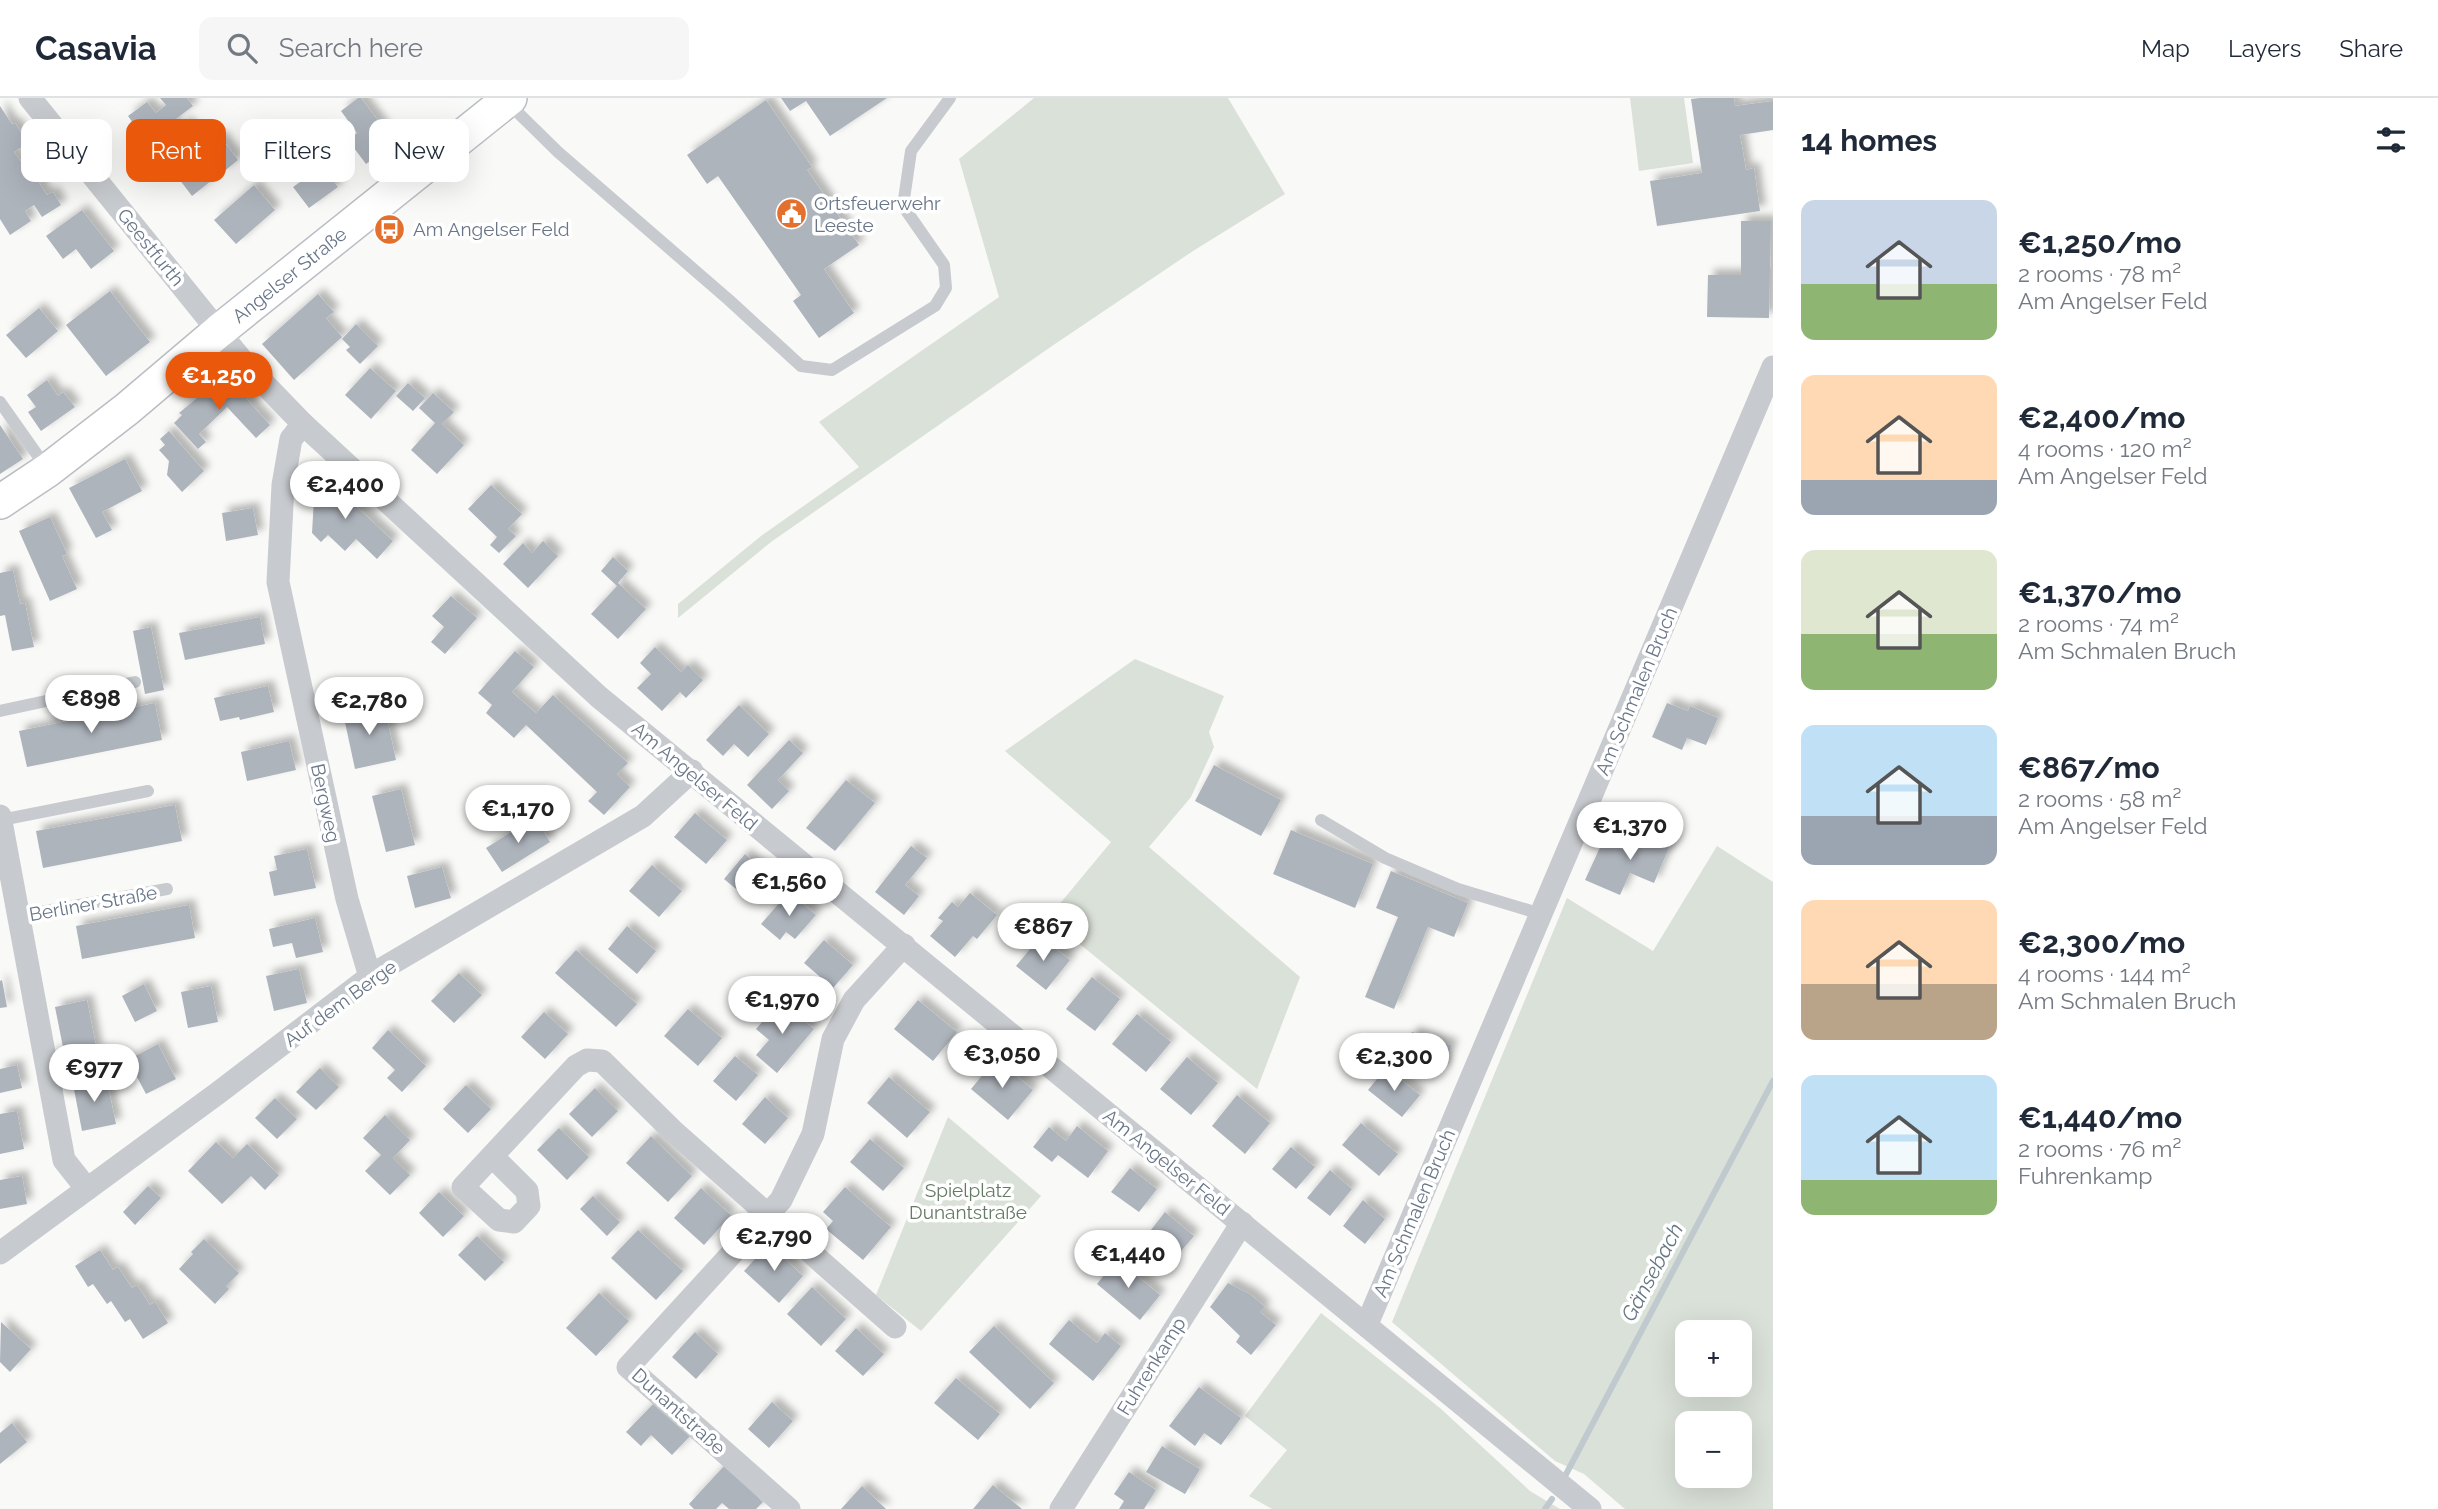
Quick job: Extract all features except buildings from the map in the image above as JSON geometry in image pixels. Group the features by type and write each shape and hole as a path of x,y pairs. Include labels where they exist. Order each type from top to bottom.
{"main road":[{"name":"Angelser Straße","path":"0,502 48,470 127,409 219,331 508,99"}],"street":[{"name":"Geestfurth","path":"30,98 219,331"},
{"name":"Am Angelser Feld","path":"219,331 245,364 303,424 598,697 692,771 805,868 904,945 1590,1509"},
{"name":"Am Schmalen Bruch","path":"1367,1324 1773,368"},
{"name":"Bergweg","path":"303,424 291,439 283,485 278,582 347,899 369,970 375,973"},
{"name":"Auf dem Berge","path":"0,1253 218,1093 375,973 643,816 692,771"},
{"name":"Berliner Straße","path":"0,818 64,1160 87,1189"},
{"name":"Dunantstraße","path":"789,1509 628,1367 781,1200 813,1134 833,1039 854,1000 904,945"},
{"path":"492,1156 576,1066 587,1060 602,1061 672,1130 895,1327"},
{"name":"Fuhrenkamp","path":"1061,1509 1242,1223"}],"lane":[{"path":"508,99 558,152 801,366 832,370 935,306 946,288 944,265 903,206 911,151 950,98"},
{"path":"0,402 48,470"},
{"path":"0,710 135,682"},
{"path":"0,818 148,791"},
{"path":"1321,820 1385,859 1458,889 1541,914"},
{"name":"Berliner Straße","path":"19,916 167,889"}],"green space":[{"path":"1034,98 1228,98 1285,194 1193,251 1052,346 771,542 678,618 678,604 761,536 859,467 819,422 999,297 959,159"},
{"path":"1630,98 1684,98 1693,163 1639,171"},
{"path":"1135,659 1224,696 1209,732 1214,747 1191,797 1149,847 1300,977 1257,1089 1048,918 1111,842 1005,751"},
{"path":"1717,846 1773,882 1773,1509 1625,1509 1584,1474 1555,1461 1392,1322 1567,898 1653,951"},
{"name":"Spielplatz Dunantstraße","path":"948,1117 1041,1196 921,1331 876,1295"},
{"path":"1321,1313 1440,1408 1530,1491 1560,1509 1272,1509 1249,1496 1287,1450 1245,1416"}],"waterway":[{"name":"Gänsebach","path":"1563,1480 1773,1081"},
{"name":"Gänsebach","path":"1545,1509 1552,1499"}],"place":[{"name":"Ortsfeuerwehr Leeste","path":"791,214"},
{"name":"Am Angelser Feld","path":"390,229"}]}
